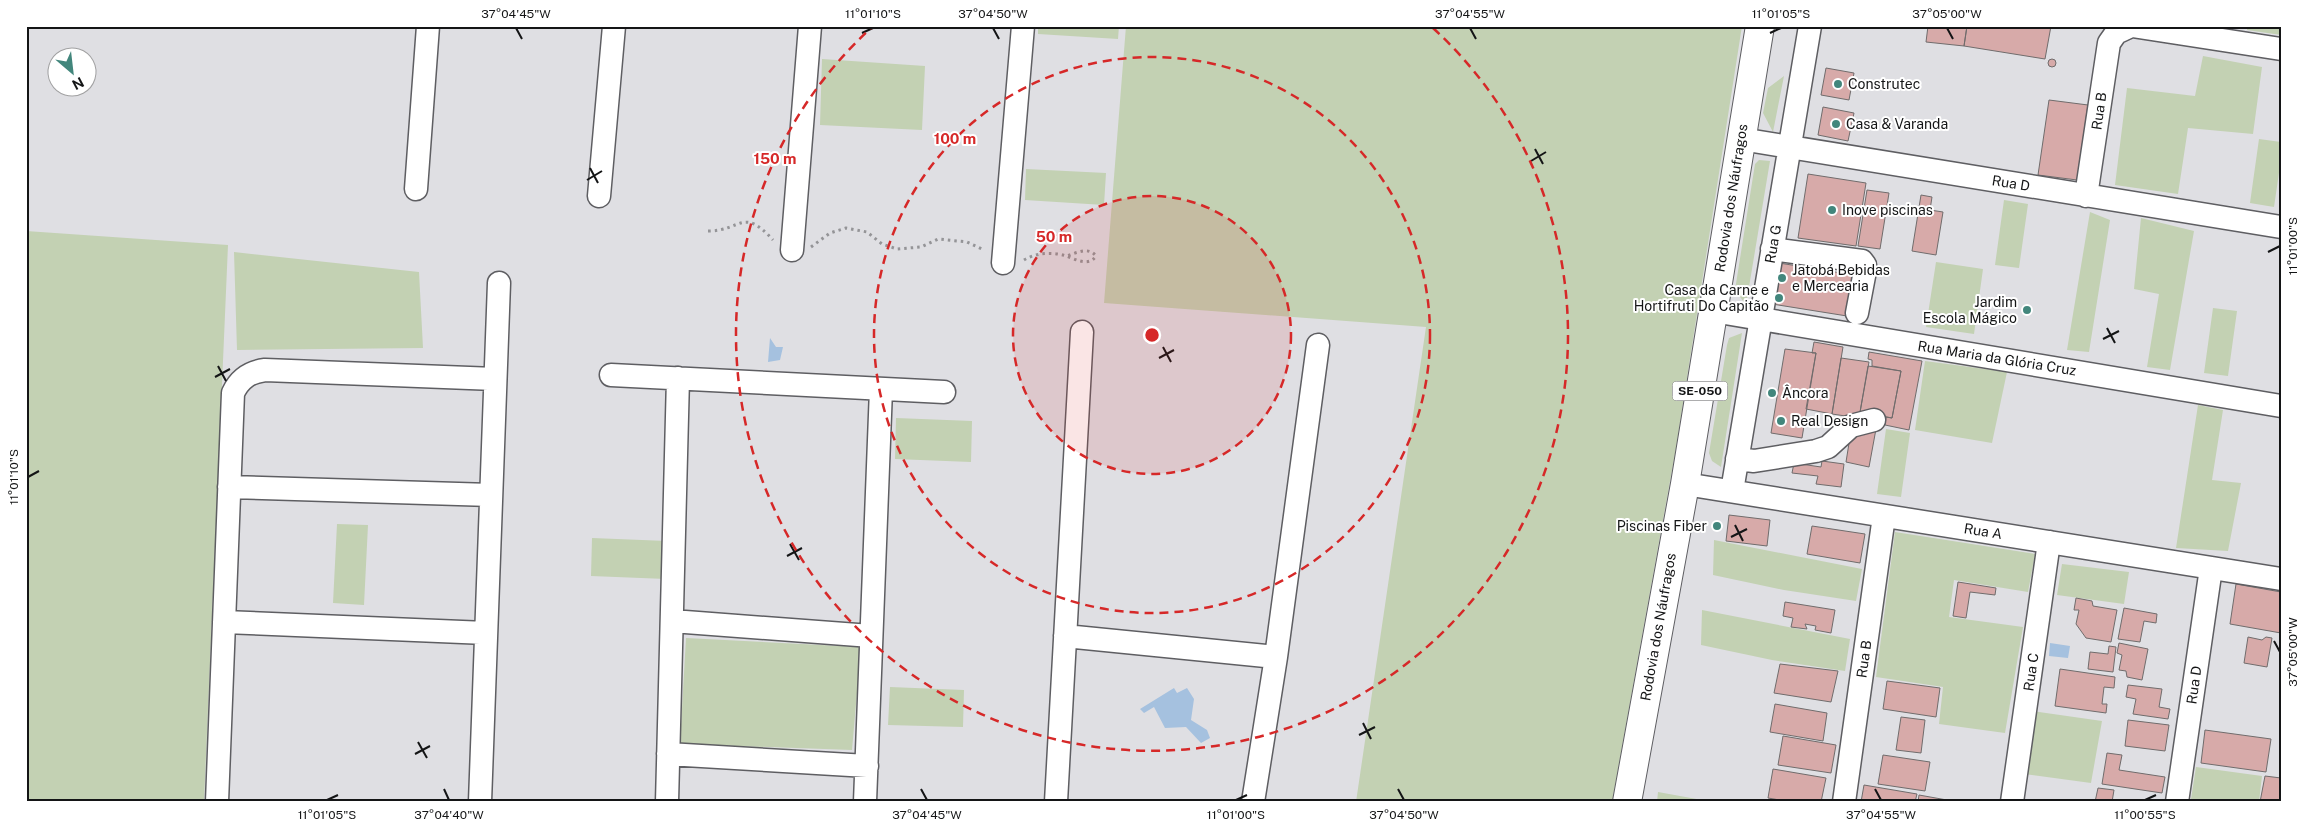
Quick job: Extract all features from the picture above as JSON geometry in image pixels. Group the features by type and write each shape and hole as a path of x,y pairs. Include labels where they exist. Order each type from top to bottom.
{"main road":[{"name":"Rodovia dos Náufragos","path":"1635,754 1684,484 1760,26"},
{"name":"SE-050","path":"1627,802 1635,754"},
{"name":"SE-050","path":"1633,802 1635,754"}],"street":[{"path":"416,189 428,26"},
{"path":"599,196 614,26"},
{"path":"792,250 810,26"},
{"path":"1003,263 1023,26"},
{"name":"Rua G","path":"1732,491 1810,26"},
{"path":"2127,28 2281,49"},
{"name":"Rua B","path":"2086,196 2108,42 2127,28"},
{"name":"Rua D","path":"1741,139 2281,227"},
{"path":"1772,249 1862,261 1865,265 1865,271 1857,313"},
{"path":"480,802 498,283"},
{"name":"Rua Maria da Glória Cruz","path":"1713,311 2281,406"},
{"path":"1056,802 1082,332"},
{"path":"1253,802 1276,656 1318,345"},
{"path":"217,802 229,487 234,393 236,386 251,372 265,370 495,380"},
{"path":"611,374 944,392"},
{"path":"667,802 678,378"},
{"path":"865,802 881,389"},
{"path":"1737,459 1754,462 1816,451 1828,446 1851,426 1874,420"},
{"name":"Rua A","path":"1684,484 2281,579"},
{"path":"229,487 491,495"},
{"name":"Rua B","path":"1844,802 1884,516"},
{"name":"Rua C","path":"2012,802 2049,542"},
{"name":"Rua D","path":"2176,802 2211,568"},
{"path":"672,621 871,636"},
{"path":"224,622 486,633"},
{"path":"1066,636 1276,656"},
{"path":"668,754 867,766"}],"path":[{"path":"708,231 720,231 740,222 753,222 762,228 780,249 801,252 830,234 846,228 853,228 866,232 882,244 897,249 921,247 938,239 967,242 983,249 988,260 1003,263 1017,264 1033,254 1066,256 1084,262 1091,261 1096,256 1092,251 1088,250 1066,256"}],"green space":[{"path":"1038,26 1119,26 1118,39 1038,34"},
{"path":"1126,26 1742,26 1676,448 1612,802 1356,802 1426,327 1104,303"},
{"path":"2247,26 2281,26 2281,35 2247,30"},
{"path":"2203,56 2262,67 2253,134 2188,128 2178,194 2115,185 2127,88 2195,96"},
{"path":"822,59 925,66 922,130 820,125"},
{"path":"1784,76 1773,132 1763,113 1768,88"},
{"path":"2259,139 2281,142 2281,159 2274,207 2250,203"},
{"path":"1759,160 1770,161 1746,305 1735,290 1755,164"},
{"path":"1026,169 1106,173 1104,205 1025,200"},
{"path":"2004,200 2028,204 2019,268 1995,265"},
{"path":"2090,212 2110,220 2089,352 2067,350"},
{"path":"2141,218 2194,231 2170,370 2147,367 2159,294 2134,289"},
{"path":"26,231 228,245 204,802 26,802"},
{"path":"234,252 419,272 423,348 237,350"},
{"path":"1936,262 1983,269 1974,334 1926,327"},
{"path":"2213,308 2237,311 2228,376 2204,373"},
{"path":"1742,333 1721,467 1712,461 1709,453 1727,345 1729,338"},
{"path":"1925,361 2007,372 1992,443 1915,430"},
{"path":"2198,405 2223,410 2212,480 2241,483 2228,551 2176,548"},
{"path":"896,418 972,421 971,462 895,459"},
{"path":"1886,429 1910,433 1901,497 1877,494"},
{"path":"337,524 368,525 364,605 333,603"},
{"path":"1895,532 2035,554 2028,592 1954,580 1949,617 2023,627 2005,733 1939,724 1943,687 1876,677"},
{"path":"592,538 667,541 666,579 591,576"},
{"path":"1714,540 1862,569 1856,601 1784,590 1713,575"},
{"path":"2062,564 2129,572 2124,604 2057,595"},
{"path":"1702,610 1850,639 1845,671 1772,660 1701,645"},
{"path":"686,638 861,647 852,750 680,744"},
{"path":"890,687 964,690 963,727 888,725"},
{"path":"2032,711 2102,721 2091,783 2024,774"},
{"path":"2196,767 2262,776 2259,802 2216,802 2191,799"},
{"path":"1658,792 1713,802 1657,802"}],"water":[{"path":"770,338 776,347 783,347 780,360 768,362"},
{"path":"2050,643 2070,646 2068,658 2049,656"},
{"path":"1174,688 1177,693 1187,688 1194,699 1191,720 1207,730 1210,738 1201,743 1186,727 1165,728 1154,707 1144,713 1140,709"}],"building":[{"path":"1928,26 1967,26 1964,46 1926,42"},
{"path":"1967,26 2051,26 2045,59 1964,46"},
{"path":"2052,59 2056,63 2052,67 2048,63"},
{"name":"Construtec","path":"1826,68 1854,73 1849,100 1821,95"},
{"path":"2049,100 2088,105 2077,180 2038,175"},
{"name":"Casa & Varanda","path":"1823,107 1854,113 1848,141 1818,135"},
{"name":"Inove piscinas","path":"1808,174 1866,183 1856,246 1798,238"},
{"path":"1867,190 1889,193 1880,249 1858,246"},
{"path":"1921,195 1932,197 1930,210 1943,212 1936,255 1912,251"},
{"path":"1779,263 1854,275 1847,316 1772,304"},
{"path":"1814,342 1843,347 1832,414 1806,409 1816,353 1812,353"},
{"path":"1785,349 1816,353 1802,438 1771,433"},
{"path":"1869,352 1922,361 1909,430 1885,425 1886,417 1892,418 1901,371 1872,366 1872,360 1868,359"},
{"path":"1841,358 1869,362 1859,418 1832,414"},
{"path":"1868,366 1901,371 1892,418 1860,412"},
{"path":"1876,429 1869,467 1846,462 1850,437"},
{"path":"1822,461 1844,464 1841,487 1816,484 1818,476 1792,473 1794,463 1821,467"},
{"path":"1729,515 1770,520 1767,546 1726,541"},
{"path":"1812,526 1865,534 1860,563 1807,554"},
{"path":"1958,582 1996,588 1995,595 1970,592 1966,618 1953,616"},
{"path":"2236,584 2281,592 2281,633 2230,624"},
{"path":"2076,598 2092,601 2093,606 2117,610 2111,642 2086,638 2076,624 2079,610 2074,610"},
{"path":"1785,602 1835,610 1831,633 1815,630 1816,626 1805,624 1807,629 1791,627 1793,618 1783,616"},
{"path":"2124,608 2157,614 2156,623 2144,621 2140,642 2118,639"},
{"path":"2248,637 2262,640 2266,637 2272,638 2267,667 2244,663"},
{"path":"2119,643 2148,649 2142,680 2127,677 2126,671 2119,670 2122,655 2117,653"},
{"path":"2109,646 2116,647 2113,672 2088,669 2090,652 2108,654"},
{"path":"1780,664 1838,671 1831,702 1774,693"},
{"path":"2060,669 2115,677 2114,688 2104,687 2102,704 2107,704 2106,713 2055,706"},
{"path":"1887,681 1940,688 1936,717 1883,709"},
{"path":"2128,685 2162,689 2159,707 2170,709 2168,719 2133,714 2136,699 2126,697"},
{"path":"1775,704 1827,713 1823,741 1770,732"},
{"path":"1901,717 1925,720 1921,753 1896,750"},
{"path":"2128,720 2169,725 2165,751 2125,746"},
{"path":"2205,730 2271,739 2266,772 2201,763"},
{"path":"1783,736 1836,745 1831,773 1778,765"},
{"path":"2107,753 2122,755 2119,770 2165,777 2162,793 2102,784"},
{"path":"1883,755 1930,762 1925,791 1878,784"},
{"path":"1773,769 1826,778 1821,802 1791,802 1768,798"},
{"path":"2265,776 2281,778 2281,802 2260,802"},
{"path":"1864,785 1917,794 1915,802 1861,802"},
{"path":"2098,788 2114,790 2112,802 2095,802"},
{"path":"1919,795 1958,802 1918,802"}],"place":[{"name":"Construtec","path":"1838,84"},
{"name":"Casa & Varanda","path":"1836,124"},
{"name":"Inove piscinas","path":"1832,210"},
{"name":"Jatobá Bebidas e Mercearia","path":"1782,278"},
{"name":"Casa da Carne e Hortifruti Do Capitão","path":"1779,298"},
{"name":"Jardim Escola Mágico","path":"2027,310"},
{"name":"Âncora","path":"1772,393"},
{"name":"Real Design","path":"1781,421"},
{"name":"Piscinas Fiber","path":"1717,526"}]}
